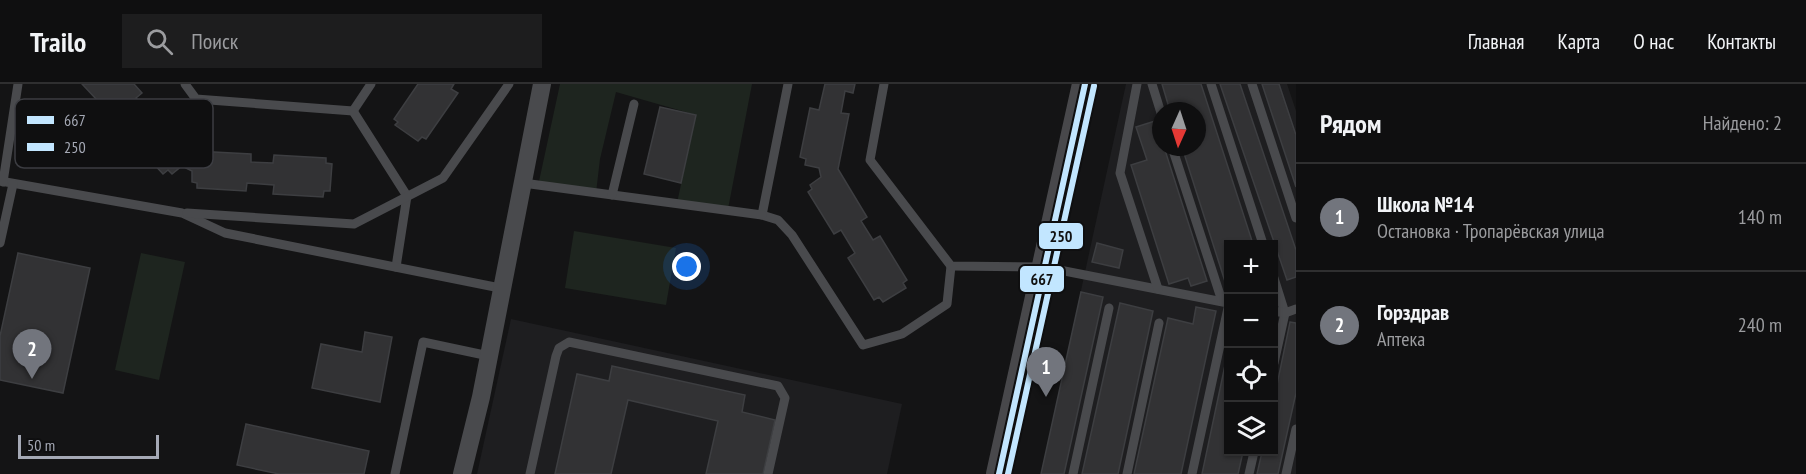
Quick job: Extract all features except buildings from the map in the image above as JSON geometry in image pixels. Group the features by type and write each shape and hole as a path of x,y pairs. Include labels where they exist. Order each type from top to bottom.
{"street":[{"path":"462,474 489,356 500,288 542,84"},
{"path":"999,474 1085,84"}],"lane":[{"path":"16,99 18,84"},
{"path":"185,84 196,99"},
{"path":"353,111 371,84"},
{"path":"5,182 182,213 354,224 443,178 509,84"},
{"path":"762,215 788,84"},
{"path":"523,183 762,215 778,220 792,235 862,345 902,334 947,304 951,266 870,160 884,84"},
{"path":"1137,84 1120,173 1158,289"},
{"path":"1152,84 1158,102"},
{"path":"1211,84 1262,240"},
{"path":"1252,84 1296,218"},
{"path":"213,100 353,111"},
{"path":"612,195 634,104"},
{"path":"0,243 15,107"},
{"path":"353,111 406,196 396,267"},
{"path":"1175,156 1224,298"},
{"path":"182,213 225,233 500,288"},
{"path":"951,266 1044,267 1224,304"},
{"path":"1277,348 1285,313 1278,291"},
{"path":"1073,474 1109,308"},
{"path":"1278,312 1285,313 1296,309"},
{"path":"1192,474 1224,314"},
{"path":"1127,474 1159,323"},
{"path":"394,474 423,342 489,356"},
{"path":"530,474 556,356 559,348 569,342 778,386 785,394 785,398 768,474"},
{"path":"1286,474 1296,429"},
{"path":"1249,474 1253,456"}],"shaded area":[{"path":"560,84 752,84 728,209 677,203 696,115 616,92 600,159 596,193 538,186"},
{"path":"1126,84 1287,84 1296,111 1296,474 1041,474"},
{"path":"574,231 676,248 666,305 565,288"},
{"path":"141,253 185,262 159,380 115,370"},
{"path":"511,319 902,404 887,474 477,474"}],"transit line":[{"name":"667","path":"999,474 1085,84"},
{"name":"250","path":"1008,474 1094,86"}],"place":[{"name":"Горздрав","path":"32,379"},
{"name":"Школа №14","path":"1046,397"}]}
